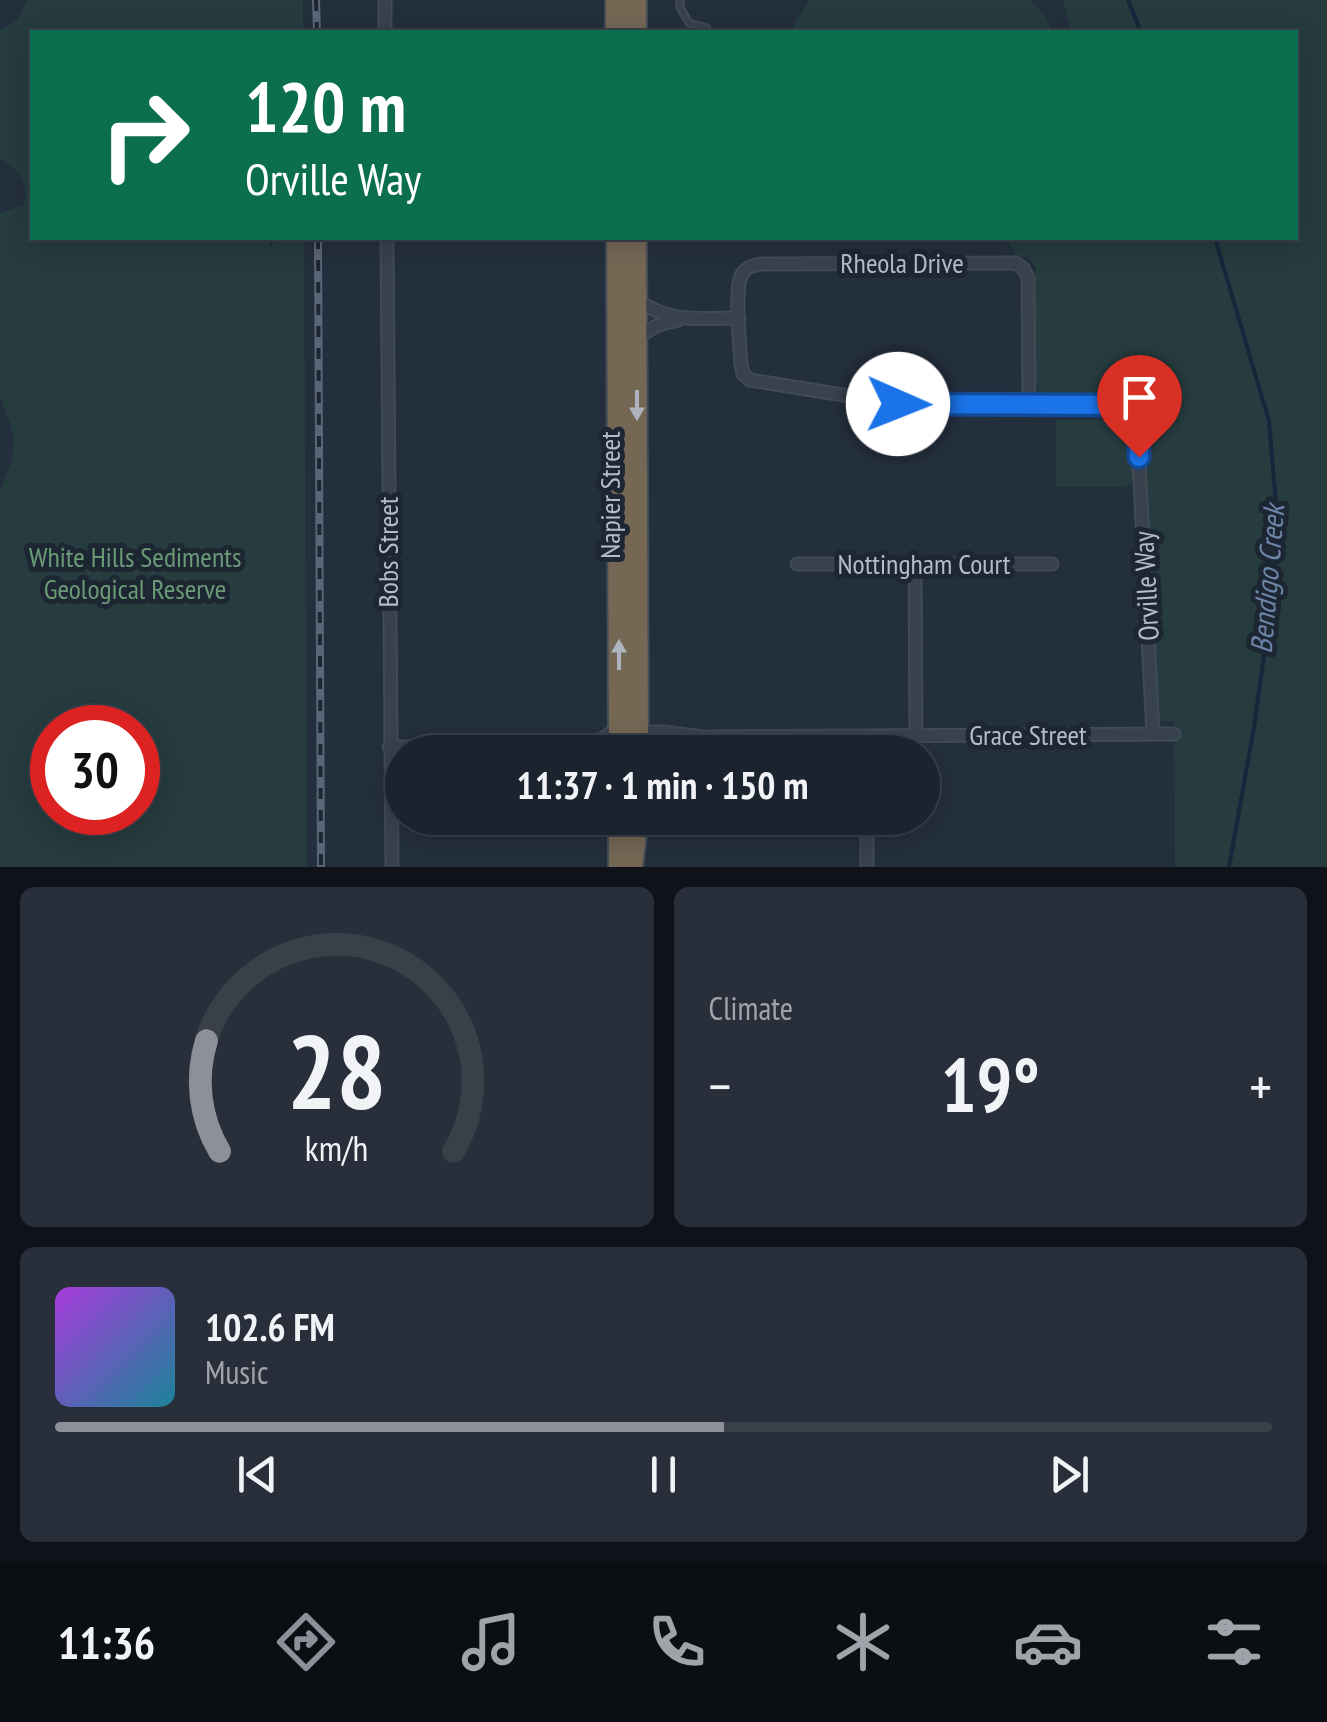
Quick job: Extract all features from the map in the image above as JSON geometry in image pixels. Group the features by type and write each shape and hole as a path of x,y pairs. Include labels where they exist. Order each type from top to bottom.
{"highway":[{"path":"616,0 616,30"},
{"path":"636,0 636,30"},
{"name":"Napier Street","path":"617,240 632,735"},
{"path":"617,314 628,309 628,273 635,240"},
{"name":"Napier Street","path":"632,735 635,240"},
{"path":"624,835 627,864"},
{"path":"627,864 634,835"}],"street":[{"path":"385,0 386,30"},
{"name":"Bobs Street","path":"386,240 389,735"},
{"name":"Rheola Drive","path":"739,318 741,275 754,265 1016,263 1024,268 1028,278 1029,405"},
{"path":"636,299 664,315 739,318"},
{"path":"636,338 658,325 687,318"},
{"name":"Orville Way","path":"739,318 742,370 746,378 756,382 898,404 1120,404 1132,408 1136,416 1153,734"},
{"name":"Nottingham Court","path":"797,564 1052,564"},
{"path":"916,564 916,735"},
{"name":"Grace Street","path":"940,736 1174,734"},
{"name":"Grace Street","path":"645,735 687,735"},
{"name":"Bobs Street","path":"391,835 392,867"},
{"path":"867,835 868,867"}],"lane":[{"path":"680,0 689,23 707,28"}],"green space":[{"name":"White Hills Sediments Geological Reserve","path":"27,0 303,0 303,30 30,30 30,240 269,240 270,248 274,240 304,240 307,867 0,867 0,491 12,460 13,433 0,396 0,213 23,205 25,191 17,172 0,159 0,29 18,20"},
{"path":"810,0 1030,0 1052,30 793,30"},
{"path":"1063,0 1327,0 1327,867 1175,867 1174,722 1162,721 1158,715 1142,408 1130,398 1048,398 1039,392 1035,266 1028,257 1014,256 1011,248 1011,240 1298,240 1298,30 1070,30"},
{"path":"1056,420 1129,420 1134,484 1056,487"}],"waterway":[{"name":"Bendigo Creek","path":"1128,0 1140,30"},
{"name":"Bendigo Creek","path":"1216,240 1269,421 1277,516 1271,606 1229,867"}],"railway":[{"path":"316,0 317,30"},
{"path":"318,240 321,867"}],"route":[{"path":"898,404 1124,405 1132,408 1136,416 1139,457"}]}
